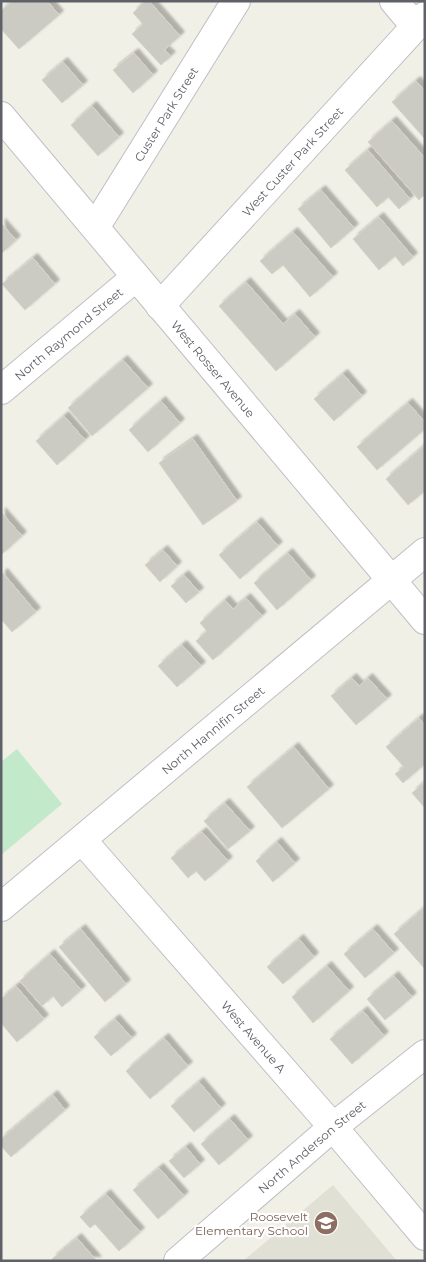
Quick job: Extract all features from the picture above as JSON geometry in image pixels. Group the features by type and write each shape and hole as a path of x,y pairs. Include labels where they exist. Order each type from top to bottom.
{"street":[{"name":"Custer Park Street","path":"96,226 236,1"},
{"path":"394,1 420,21"},
{"name":"West Custer Park Street","path":"160,306 420,21"},
{"name":"West Rosser Avenue","path":"1,116 96,226 160,306 425,620"},
{"name":"North Raymond Street","path":"1,390 136,277"},
{"name":"North Hannifin Street","path":"1,907 425,552"},
{"name":"West Avenue A","path":"82,840 334,1127 425,1236"},
{"name":"North Anderson Street","path":"178,1261 334,1127 425,1054"}],"shaded area":[{"name":"Roosevelt Elementary School","path":"333,1185 397,1261 243,1261"}],"green space":[{"path":"17,749 62,804 1,855 1,762"}],"building":[{"path":"12,1 47,1 59,15 19,49 1,29 1,11"},
{"path":"145,1 149,1 180,36 164,50 171,56 161,65 132,34 143,24 133,13"},
{"path":"134,53 153,75 133,93 113,70"},
{"path":"63,62 83,85 62,103 42,80"},
{"path":"416,81 425,91 425,139 392,102"},
{"path":"92,106 119,137 98,156 71,125"},
{"path":"392,121 425,158 425,194 419,200 368,142"},
{"path":"368,150 410,199 399,209 388,197 377,207 345,170"},
{"path":"321,190 354,228 331,248 298,209"},
{"path":"379,217 413,257 403,266 395,256 379,270 353,239"},
{"path":"1,223 16,240 1,254"},
{"path":"293,232 333,277 310,297 283,265 272,274 260,261"},
{"path":"33,258 55,284 25,310 2,284"},
{"path":"246,282 283,324 295,314 315,337 276,371 219,306"},
{"path":"123,360 148,388 92,436 68,408"},
{"path":"343,374 362,396 334,421 314,399"},
{"path":"161,401 180,423 148,452 129,430"},
{"path":"408,403 425,422 425,429 377,470 357,447"},
{"path":"64,416 85,440 57,465 36,441"},
{"path":"193,439 237,501 203,525 159,463"},
{"path":"425,445 425,491 408,505 386,479"},
{"path":"1,512 22,536 1,555"},
{"path":"257,522 278,546 240,579 219,555"},
{"path":"163,550 177,566 160,582 145,565"},
{"path":"288,553 311,580 277,610 254,583"},
{"path":"3,573 36,612 12,632 1,619 1,575"},
{"path":"184,575 199,592 186,603 171,586"},
{"path":"246,598 262,616 213,660 196,641 207,631 200,623 225,600 233,609"},
{"path":"182,645 201,666 177,687 158,666"},
{"path":"352,678 359,686 368,678 387,699 356,725 331,696"},
{"path":"419,718 425,726 425,764 403,783 395,774 404,767 386,747"},
{"path":"294,747 329,789 282,828 247,787"},
{"path":"425,782 425,808 412,793"},
{"path":"225,803 250,831 228,849 204,821"},
{"path":"202,832 228,861 205,881 196,871 188,878 171,858"},
{"path":"277,842 295,863 273,882 256,861"},
{"path":"425,907 425,969 394,934"},
{"path":"81,929 126,984 105,1002 59,947"},
{"path":"373,929 394,953 365,978 344,954"},
{"path":"299,939 314,957 283,984 267,967"},
{"path":"50,954 81,990 62,1007 53,996 42,1006 20,981"},
{"path":"327,966 349,991 313,1023 292,997"},
{"path":"394,976 412,997 385,1020 367,999"},
{"path":"16,986 44,1019 17,1042 1,1023 1,999"},
{"path":"363,1011 384,1036 352,1064 330,1039"},
{"path":"115,1019 132,1038 111,1056 94,1037"},
{"path":"164,1038 188,1066 150,1099 126,1071"},
{"path":"199,1082 221,1108 194,1132 171,1106"},
{"path":"53,1095 65,1110 11,1157 1,1146 1,1139"},
{"path":"230,1119 248,1140 219,1165 201,1144"},
{"path":"186,1147 200,1164 184,1178 169,1161"},
{"path":"159,1168 184,1196 158,1219 133,1190"},
{"path":"106,1194 140,1232 119,1251 95,1224 90,1228 80,1217"},
{"path":"77,1238 97,1261 54,1261 52,1259"}],"place":[{"name":"Roosevelt Elementary School","path":"326,1223"}]}
